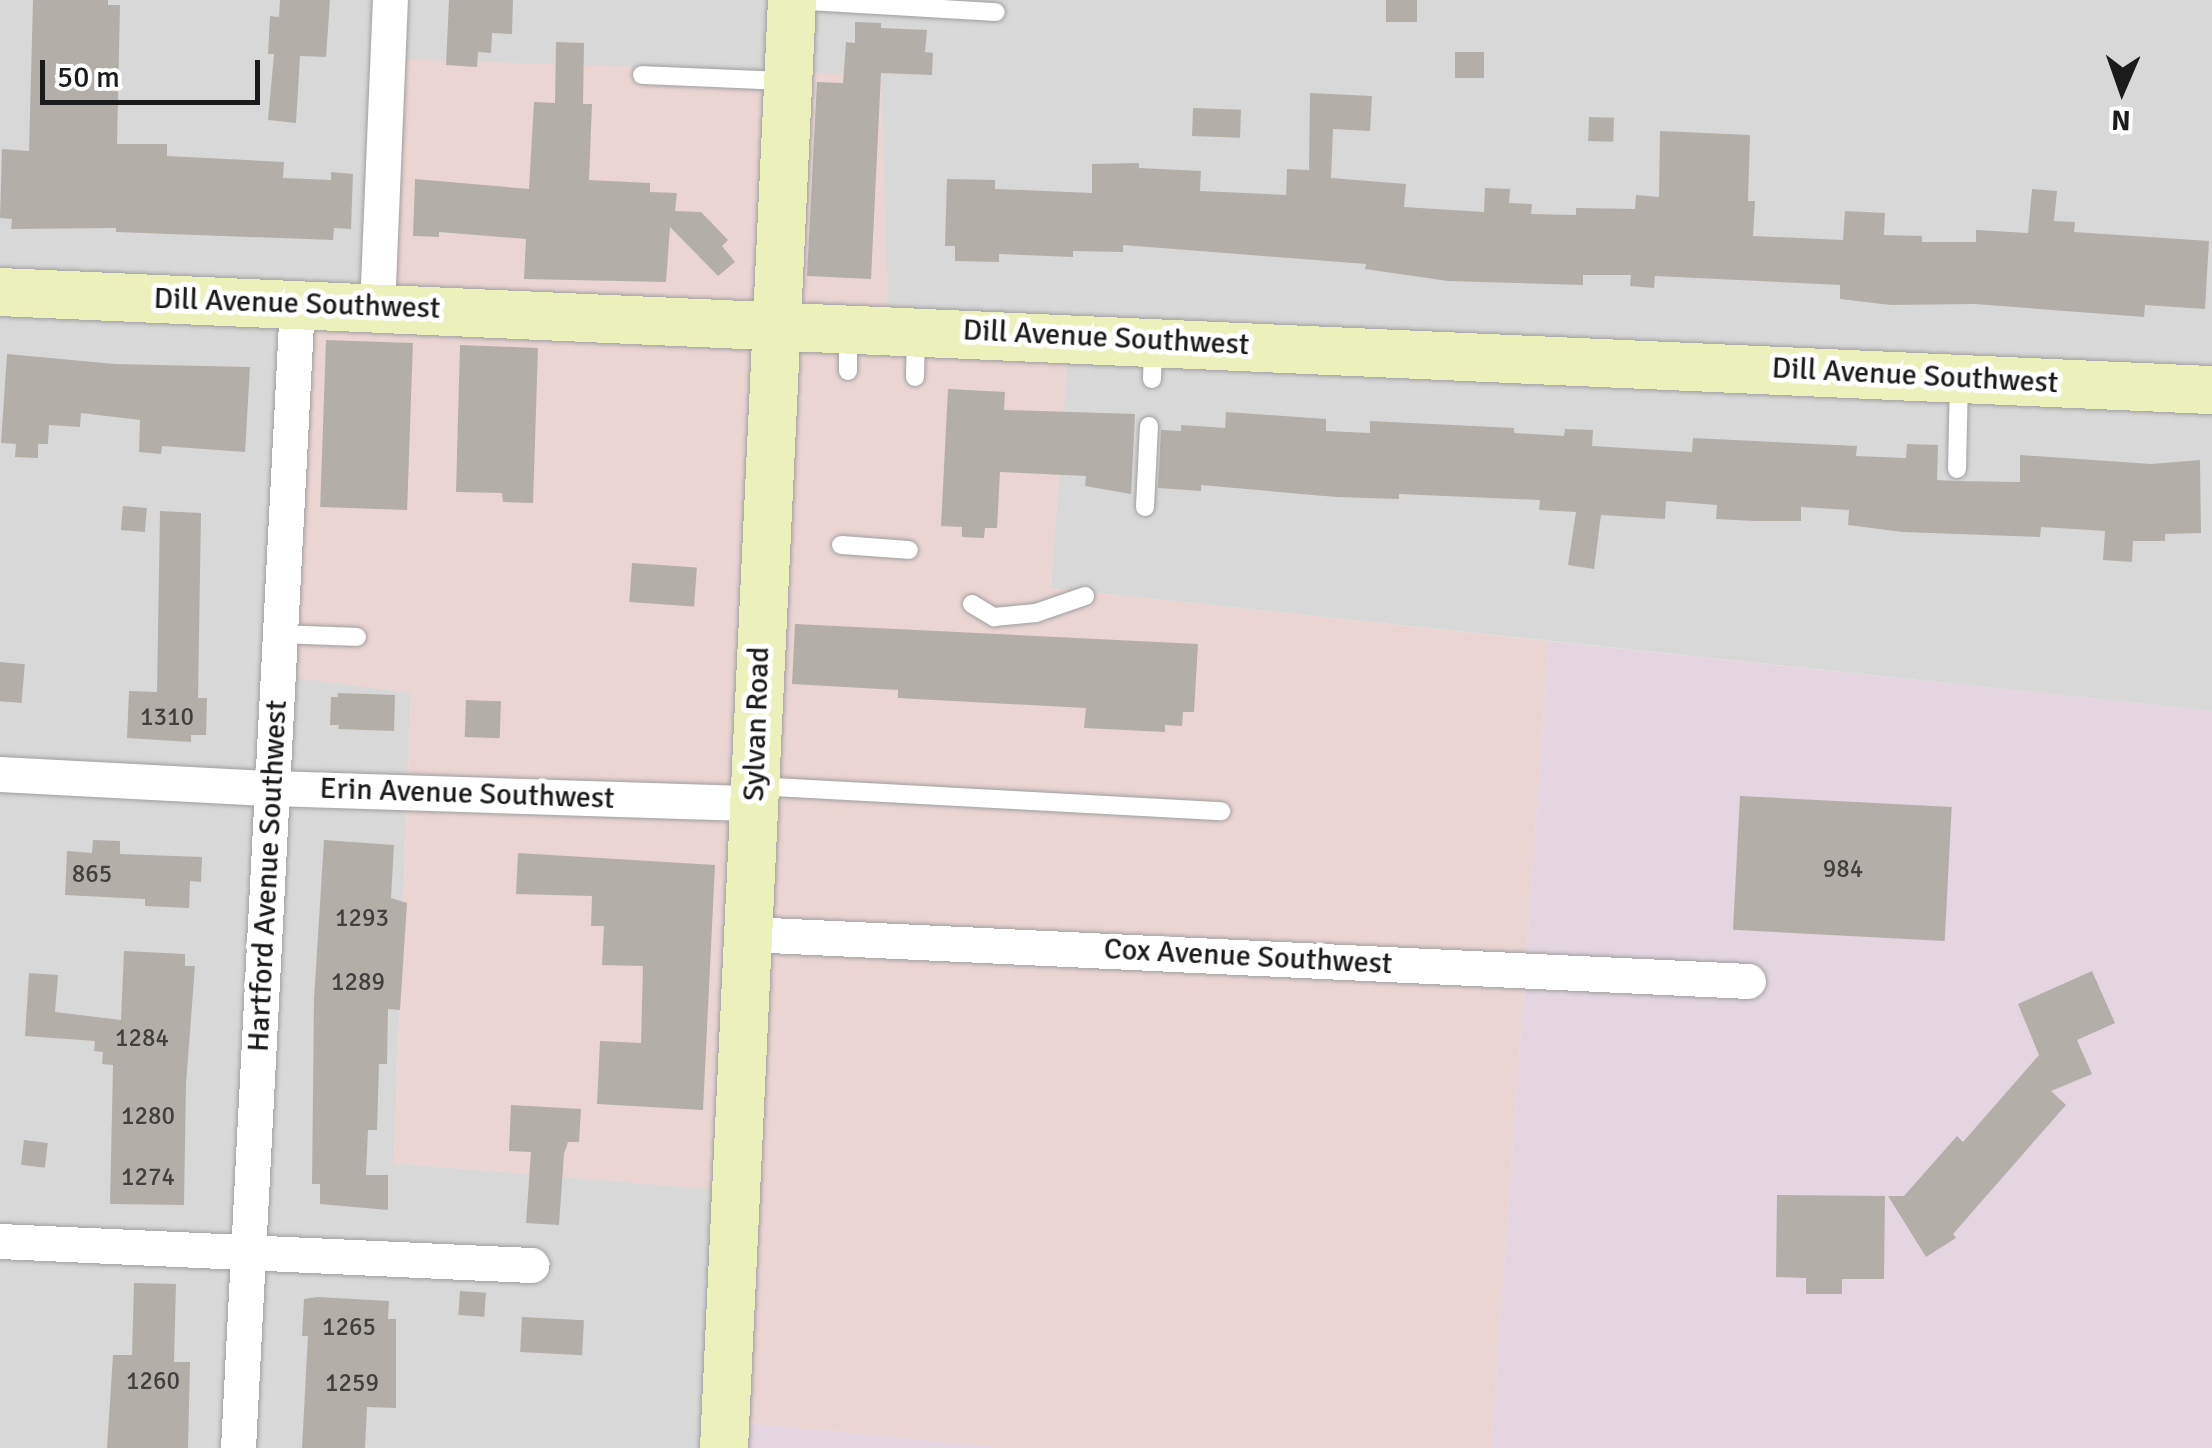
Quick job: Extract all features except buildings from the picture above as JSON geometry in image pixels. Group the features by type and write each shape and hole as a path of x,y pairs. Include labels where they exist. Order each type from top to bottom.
{"main road":[{"name":"Sylvan Road","path":"724,1448 792,0"},
{"name":"Dill Avenue Southwest","path":"0,292 774,323 848,349 916,330 1153,360 1959,378 2212,390"}],"street":[{"path":"377,308 390,0"},
{"name":"Hartford Avenue Southwest","path":"238,1448 252,1252 271,788 297,304"},
{"name":"Erin Avenue Southwest","path":"0,774 271,788 754,794"},
{"name":"Cox Avenue Southwest","path":"748,934 1748,980"},
{"path":"0,1240 531,1265"}],"lane":[{"path":"792,0 996,12"},
{"path":"642,74 787,81"},
{"path":"915,377 916,330"},
{"path":"1956,470 1959,378"},
{"path":"1146,507 1150,426"},
{"path":"841,545 909,550"},
{"path":"972,604 994,618 1036,612 1085,596"},
{"path":"280,634 358,637"},
{"path":"754,794 1220,811"}],"shaded area":[{"path":"0,0 2212,0 2212,711 1051,588 1068,343 387,298 300,298 297,677 411,692 394,1163 723,1190 714,1448 0,1448"},
{"path":"397,59 881,75 889,332 1069,343 1051,588 1549,641 1491,1448 1007,1448 715,1420 722,1190 394,1163 411,693 297,678 300,297 387,297"},
{"path":"1549,641 2212,711 2212,1448 1491,1448"},
{"path":"715,1420 1007,1448 714,1448"}]}
